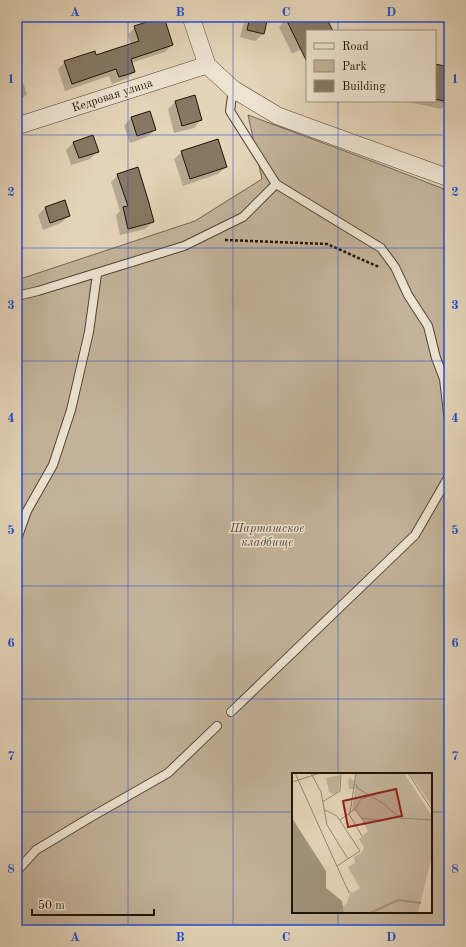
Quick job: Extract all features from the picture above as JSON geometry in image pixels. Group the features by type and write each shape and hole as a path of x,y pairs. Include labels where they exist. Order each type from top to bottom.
{"street":[{"path":"191,17 207,64 233,89 278,116 449,178"},
{"name":"Кедровая улица","path":"17,126 207,64"}],"lane":[{"path":"233,89 230,111 276,184 381,248 395,267 408,295 428,326 436,358 444,379 449,422"},
{"path":"17,296 97,274 184,246 244,216 276,184"},
{"path":"17,539 27,511 53,465 71,410 89,332 97,274"},
{"path":"231,712 415,535 449,476"},
{"path":"17,871 36,850 168,773 218,726"}],"path":[{"path":"199,239 327,244 398,275"}],"green space":[{"name":"Шарташское кладбище","path":"248,115 449,191 449,930 17,930 17,280 195,221 262,179"}],"building":[{"path":"164,17 173,45 131,59 135,72 119,77 116,69 72,84 64,61 95,51 96,55 139,41 134,26"},
{"path":"250,17 268,17 264,34 247,30"},
{"path":"285,17 326,17 332,30 306,30 306,60"},
{"path":"436,64 449,67 449,102 436,99"},
{"path":"195,95 202,120 182,126 175,101"},
{"path":"150,111 156,130 137,136 131,117"},
{"path":"93,135 99,152 79,158 73,142"},
{"path":"218,139 227,167 190,179 181,151"},
{"path":"138,167 154,222 128,229 123,207 128,206 117,174"},
{"path":"65,200 70,216 50,223 45,207"}]}
